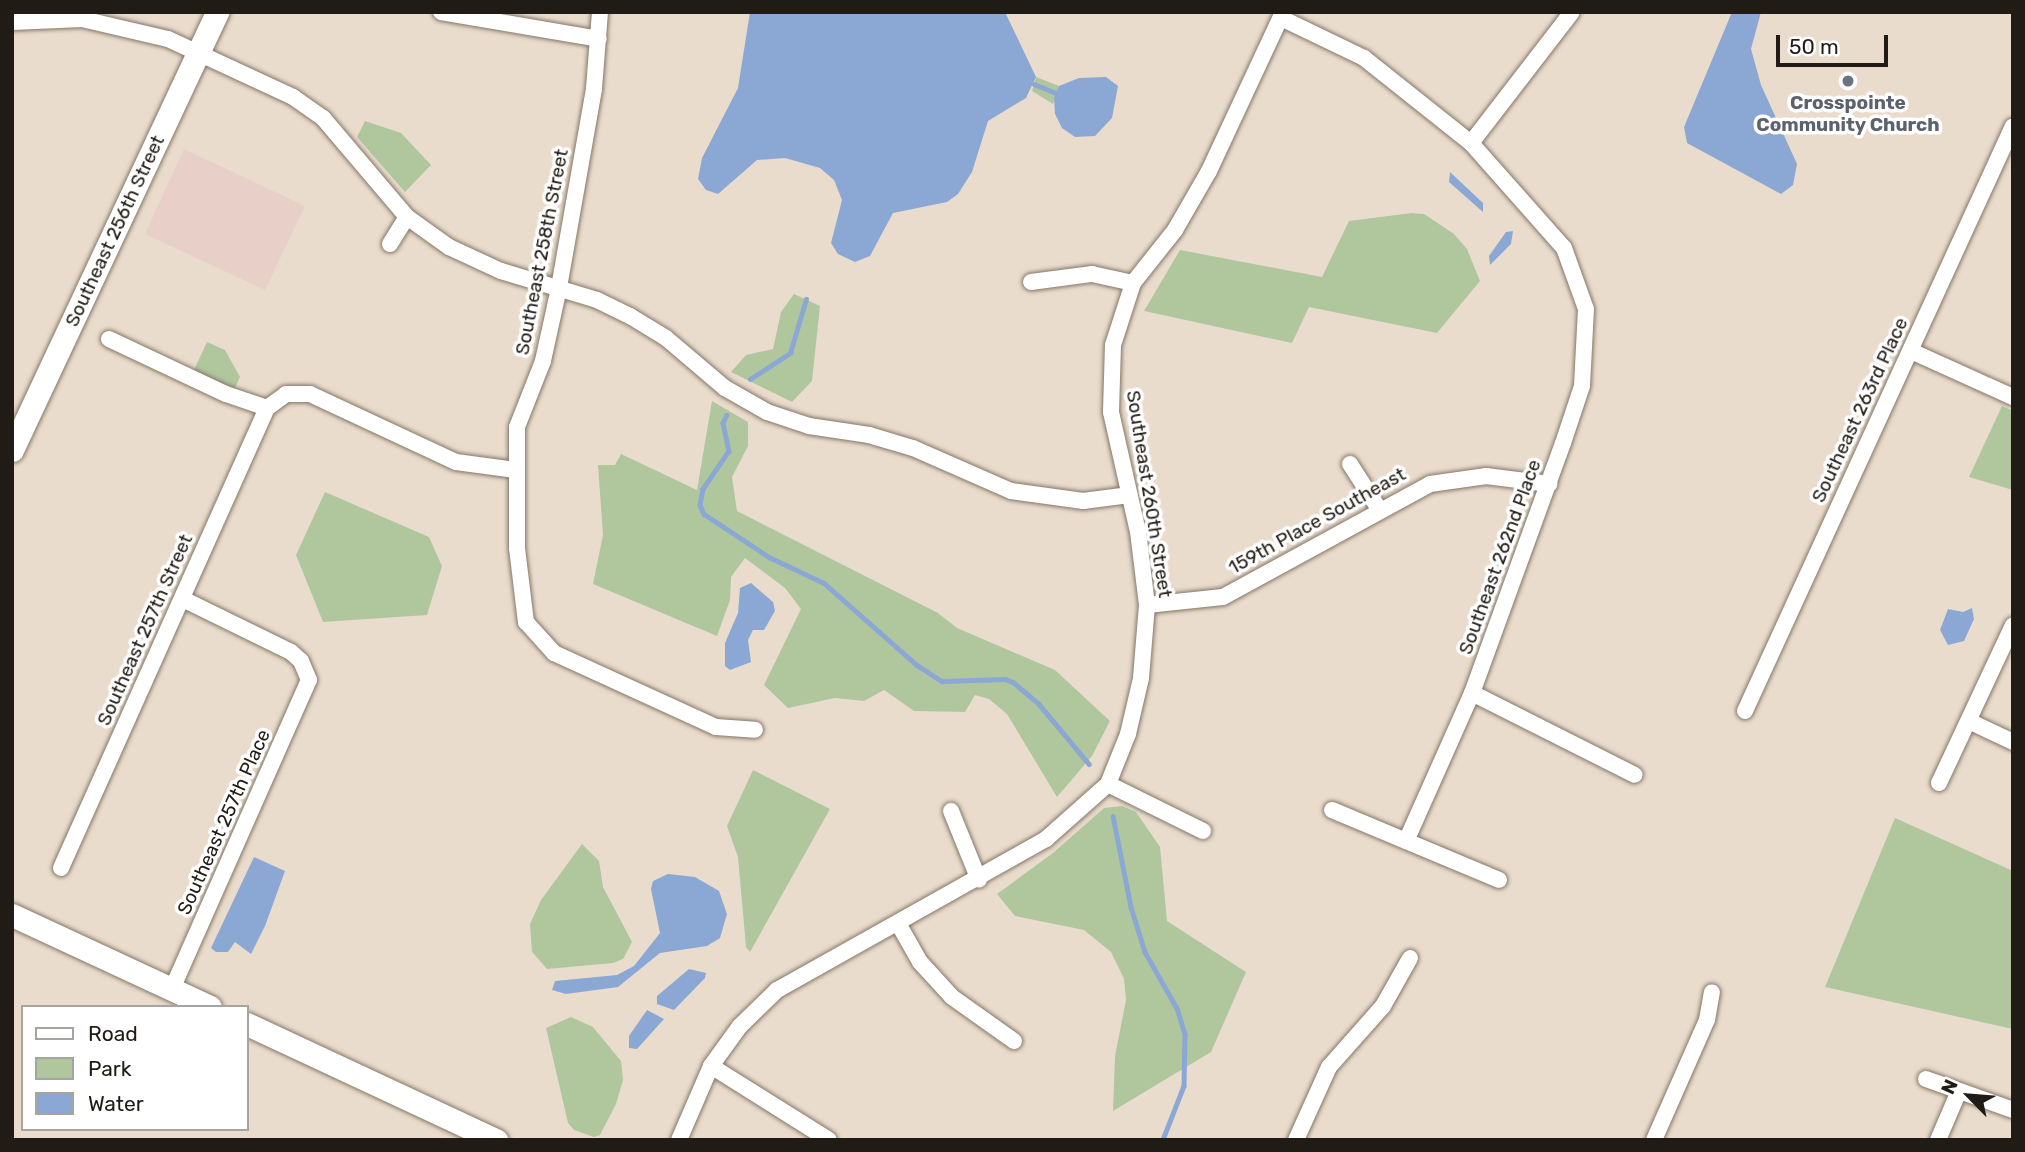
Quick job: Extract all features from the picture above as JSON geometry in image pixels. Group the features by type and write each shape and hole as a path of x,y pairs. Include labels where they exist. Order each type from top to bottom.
{"street":[{"name":"Southeast 256th Street","path":"12,450 217,12"},
{"path":"441,12 599,39"},
{"name":"Southeast 258th Street","path":"600,12 599,39 559,288 543,361 517,427 514,470 526,622 554,653 716,727 755,730"},
{"path":"1471,143 1572,12"},
{"path":"12,22 82,15 169,38 293,97 323,118 407,217 449,247 491,267 559,288 630,316 725,388 767,412 809,426 869,435 913,448 1011,491 1083,501 1130,495"},
{"name":"Southeast 262nd Place","path":"1282,15 1390,75 1471,143 1564,248 1586,309 1587,343 1582,386 1549,484 1472,693 1406,841"},
{"name":"Southeast 260th Street","path":"679,1140 711,1066 740,1026 777,990 816,965 899,925 1046,839 1108,784 1128,734 1141,678 1147,605 1130,495 1111,412 1109,374 1120,315 1133,283 1174,230 1209,171 1282,15"},
{"name":"Southeast 263rd Place","path":"1745,711 2013,127"},
{"path":"390,244 407,217"},
{"path":"1031,282 1092,274 1133,283"},
{"path":"109,339 226,394 267,408 286,394 310,394 456,461 514,470"},
{"path":"1911,351 2013,397"},
{"name":"Southeast 257th Street","path":"61,868 267,408"},
{"path":"1350,464 1379,509"},
{"name":"159th Place Southeast","path":"1147,605 1223,597 1379,509 1430,484 1486,476 1549,484"},
{"name":"Southeast 257th Place","path":"172,989 304,696 307,671 291,652 183,599"},
{"path":"1938,783 2013,625"},
{"path":"1472,693 1635,775"},
{"path":"1969,721 2013,742"},
{"path":"1108,784 1203,831"},
{"path":"1332,810 1499,880"},
{"path":"951,811 979,880"},
{"path":"12,915 206,1005"},
{"path":"899,925 920,962 952,997 1014,1041"},
{"path":"1296,1140 1329,1067 1383,1006 1410,958"},
{"path":"1654,1140 1707,1020 1712,992"},
{"path":"248,1024 496,1140"},
{"path":"711,1066 829,1140"},
{"path":"1926,1079 2013,1110"},
{"path":"1938,1140 1959,1091"}],"shaded area":[{"path":"184,149 305,206 265,290 145,234"}],"green space":[{"path":"1036,77 1059,86 1053,104 1032,91"},
{"path":"365,121 401,133 431,165 405,192 357,137"},
{"path":"1412,213 1424,214 1454,234 1467,249 1480,281 1437,333 1309,307 1292,343 1144,311 1180,250 1322,277 1349,221"},
{"path":"794,294 820,306 812,381 792,402 731,372 746,355 773,349 781,312"},
{"path":"207,342 225,350 240,377 234,390 193,372"},
{"path":"712,401 748,422 748,446 732,477 737,511 938,613 957,628 1055,670 1110,721 1092,756 1057,797 1007,714 989,699 975,695 965,712 914,711 884,690 864,701 835,698 788,708 764,685 801,609 785,588 745,558 731,577 730,600 717,636 593,584 603,535 598,465 615,465 621,454 697,490"},
{"path":"2002,406 2013,411 2013,490 1969,477"},
{"path":"325,492 429,537 442,566 427,615 323,622 296,555"},
{"path":"753,770 830,809 750,952 746,947 738,857 727,826"},
{"path":"1122,806 1136,812 1160,847 1167,921 1246,972 1211,1052 1113,1111 1115,1056 1126,1000 1124,979 1111,952 1084,930 1015,916 997,894 1053,853 1104,808"},
{"path":"1895,818 2013,871 2013,1029 1825,987"},
{"path":"582,844 599,861 603,887 632,942 623,959 613,963 547,969 532,952 530,924 541,900"},
{"path":"571,1017 593,1027 621,1061 623,1080 616,1104 600,1135 594,1137 574,1130 568,1123 546,1028"}],"water":[{"path":"750,12 1005,12 1036,77 1026,98 988,121 972,172 958,194 947,202 893,213 870,256 855,262 838,254 831,243 842,200 834,180 820,168 785,158 757,160 718,194 706,190 698,179 702,158 738,88"},
{"path":"1732,12 1761,12 1751,49 1761,85 1797,164 1793,185 1781,194 1687,143 1684,127"},
{"path":"1106,77 1118,86 1112,118 1095,136 1075,137 1062,128 1055,114 1054,98 1059,86 1079,78"},
{"path":"1450,172 1483,203 1483,212 1449,182"},
{"path":"1513,231 1511,244 1490,265 1489,256 1506,232"},
{"path":"751,583 773,602 775,611 764,630 753,630 748,640 751,662 730,670 725,666 725,643 738,613 740,588"},
{"path":"1972,608 1974,619 1964,641 1948,645 1940,630 1948,609 1963,612"},
{"path":"254,857 285,871 265,926 251,954 235,942 228,952 216,952 211,948"},
{"path":"668,874 695,877 719,891 727,914 720,938 707,946 660,953 618,987 566,994 552,990 555,981 617,975 634,966 660,933 651,889 653,881"},
{"path":"689,969 706,973 705,978 674,1010 657,1004 657,996"},
{"path":"647,1010 664,1019 637,1049 629,1048 629,1036"}],"waterway":[{"path":"1034,84 1056,93"},
{"path":"750,379 790,353 806,299"},
{"path":"727,415 723,423 729,451 703,489 700,505 704,514 769,557 824,583 917,665 942,681 1005,679 1013,682 1039,704 1089,764"},
{"path":"1113,816 1131,907 1145,952 1177,1008 1185,1034 1184,1086 1163,1140"}],"place":[{"name":"Crosspointe Community Church","path":"1848,81"}]}
